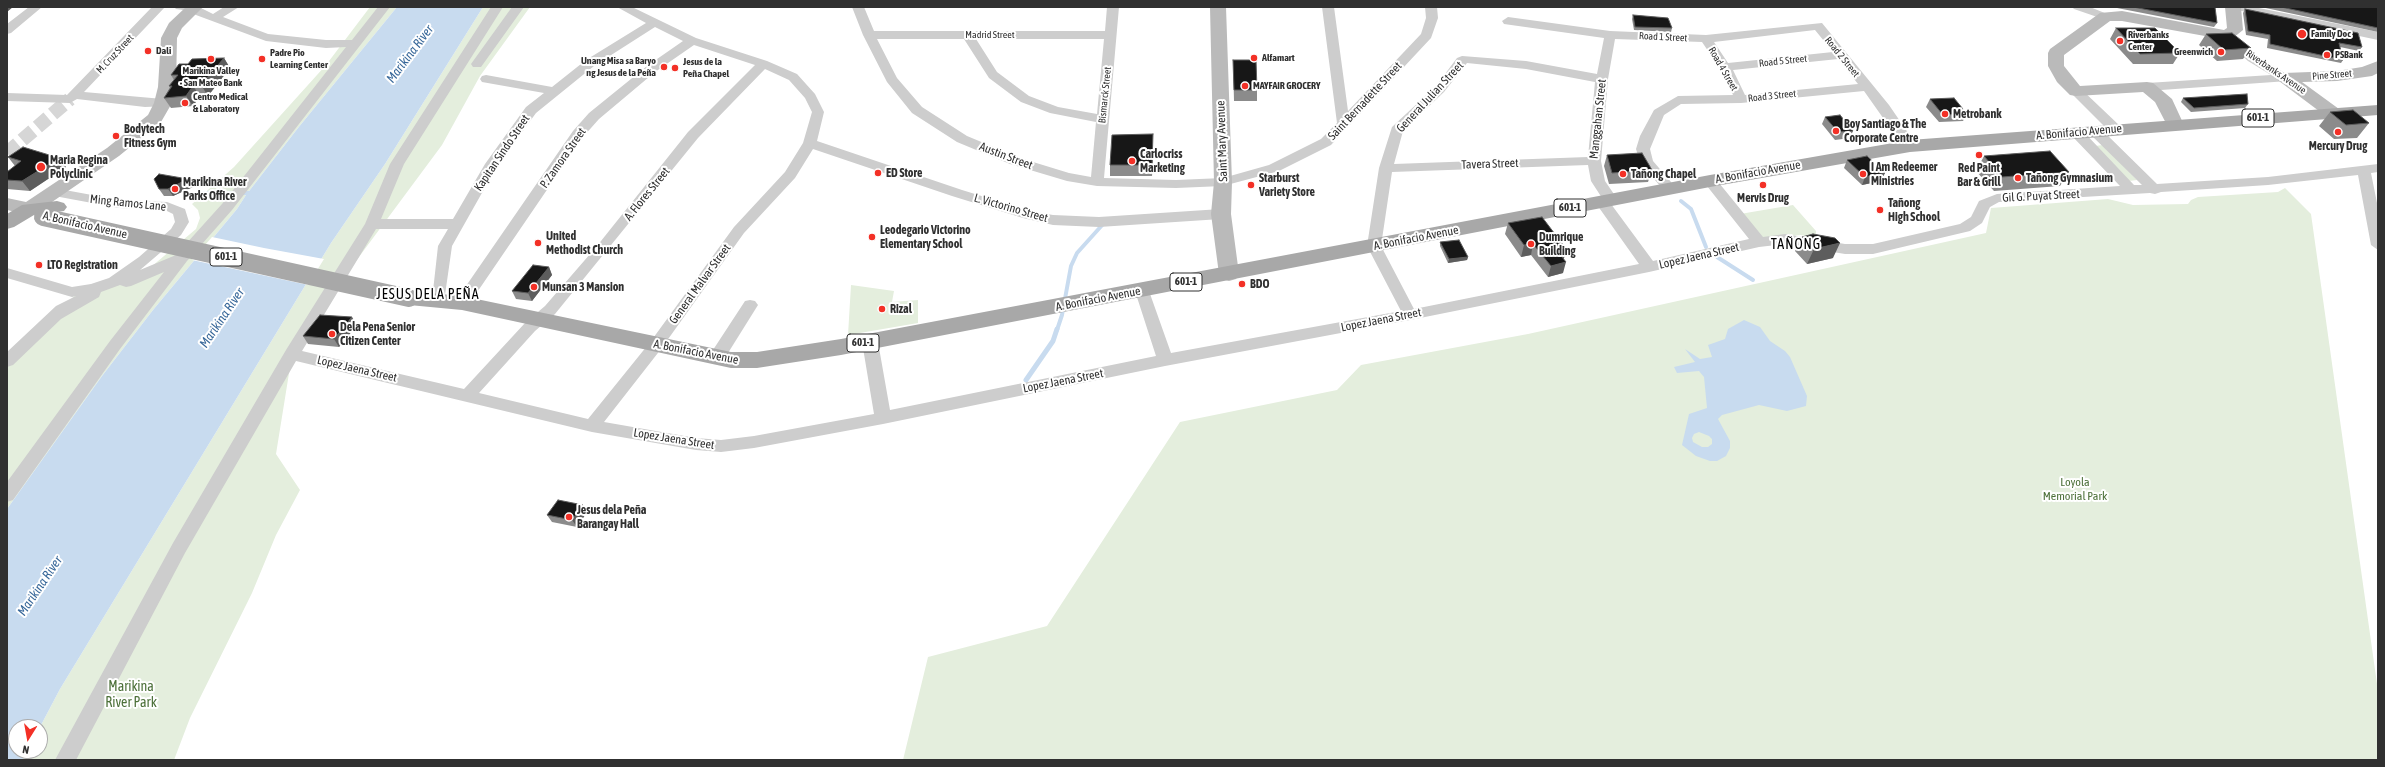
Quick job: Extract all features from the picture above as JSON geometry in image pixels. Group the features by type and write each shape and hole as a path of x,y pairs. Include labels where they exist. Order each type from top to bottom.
{"main road":[{"name":"A. Bonifacio Avenue","path":"46,206 462,304 737,361 757,360 870,342 1710,181 1910,146 2115,129 2378,110"},
{"path":"7,223 46,206"},
{"name":"A. Bonifacio Avenue","path":"413,292 440,291 462,304"}],"street":[{"path":"7,30 36,7"},
{"name":"M. Cruz Street","path":"72,97 159,7"},
{"path":"46,206 155,118 163,103 167,87 169,38 175,26 190,7 200,13 215,17 266,37 326,44 357,43"},
{"path":"215,17 233,7"},
{"path":"7,495 114,345 182,258 227,207 384,7"},
{"path":"65,760 179,548 292,354 372,224 397,164 496,7"},
{"path":"477,64 518,7"},
{"name":"General Malvar Street","path":"592,426 656,345 739,230 790,175 810,143 818,112 811,97 793,77 763,64 692,41 623,7"},
{"name":"Austin Street","path":"858,7 868,35 891,79 917,110 962,139 1015,161 1067,177 1097,182 1223,182"},
{"name":"Bismarck Street","path":"1097,182 1113,7"},
{"name":"Saint Mary Avenue","path":"1218,7 1223,182 1221,214 1229,274"},
{"path":"1328,7 1343,123"},
{"name":"Saint Bernadette Street","path":"1223,182 1274,168 1326,142 1427,35 1432,18 1430,7"},
{"path":"2078,7 2106,16 2122,16 2227,35 2235,30 2233,7"},
{"path":"2237,7 2378,36"},
{"path":"2106,16 2056,54 2056,66 2076,91 2115,129"},
{"name":"Road 1 Street","path":"1508,21 1610,35 1706,39 1818,26"},
{"name":"Kapitan Sindo Street","path":"440,291 445,246 456,224 490,167 530,110 590,63 654,23"},
{"name":"Road 2 Street","path":"1818,26 1867,87 1910,146"},
{"name":"Madrid Street","path":"868,35 1111,35"},
{"name":"Manggahan Street","path":"1610,35 1602,78 1594,161 1598,181 1607,201 1649,267"},
{"name":"Riverbanks Avenue","path":"2227,35 2252,58 2284,78 2333,113"},
{"path":"970,36 978,53 993,75 1025,99 1055,110 1102,119"},
{"name":"Road 4 Street","path":"1706,39 1725,67 1741,99"},
{"name":"P. Zamora Street","path":"462,304 578,134 594,116 651,69 692,41"},
{"name":"Road 5 Street","path":"1725,67 1841,55"},
{"name":"General Julian Street","path":"1374,246 1386,168 1397,130 1440,89 1461,61 1474,59 1526,65 1602,78"},
{"name":"A. Flores Street","path":"467,396 550,310 602,249 693,134 763,64"},
{"name":"Pine Street","path":"2284,78 2337,76 2366,72 2378,66"},
{"path":"2076,91 2284,78"},
{"path":"486,79 552,92"},
{"name":"Road 3 Street","path":"1670,189 1648,162 1643,150 1647,136 1660,113 1678,100 1741,99 1867,87"},
{"path":"2147,87 2163,99 2175,125"},
{"path":"9,99 72,97 163,103"},
{"path":"2096,131 2155,190"},
{"path":"2076,132 2132,191"},
{"name":"L. Victorino Street","path":"810,143 964,195 1028,215 1053,220 1100,222 1221,214"},
{"name":"Tavera Street","path":"1386,168 1594,161"},
{"path":"2371,169 2378,245"},
{"name":"Gil G. Puyat Street","path":"1759,242 1785,239 1800,240 1845,249 1864,250 1965,228 1977,220 1984,204 1997,198 2155,190 2371,169"},
{"name":"Lopez Jaena Street","path":"292,354 592,426 696,444 721,446 754,442 883,418 1165,360 1410,315 1649,267 1759,242 1710,181"},
{"name":"601-1","path":"7,204 46,206"},
{"name":"Ming Ramos Lane","path":"7,273 72,292 92,289 114,282 167,240 182,222 183,217 176,209 167,206 119,204 46,206"},
{"path":"372,224 456,224"},
{"path":"167,240 193,245"},
{"path":"1374,246 1410,315"},
{"path":"54,316 114,282 125,282 182,258"},
{"path":"1142,291 1165,360"},
{"path":"7,361 71,300 72,292"},
{"path":"717,357 750,305"},
{"path":"870,342 883,418"}],"green space":[{"path":"370,7 397,7 298,128 246,195 237,209 153,310 102,376 7,509 7,365 83,287 151,267 196,229 200,218 198,210 192,204 234,167 326,65"},
{"name":"Marikina River Park","path":"483,7 530,7 480,76 442,145 353,265 290,367 276,454 300,490 276,535 252,593 190,718 174,760 22,760 48,759 48,719 44,719 60,689 331,243 385,164"},
{"path":"2103,145 2137,180 2129,181 2095,146"},
{"name":"Loyola Memorial Park","path":"2285,188 2311,214 2378,691 2378,760 903,760 928,657 1047,626 1180,422 1337,390 1361,365 1528,334 1986,233 1991,208 2108,199 2133,205 2188,204 2191,200 2198,197 2278,192"},
{"path":"1793,205 1816,231 1816,238 1801,235 1759,239 1740,214"},
{"path":"851,285 894,291 892,302 918,300 918,323 848,335"}],"water":[{"name":"Marikina River","path":"397,7 483,7 385,164 331,243 60,689 44,719 8,719 8,759 23,759 7,760 7,509 102,376 153,310 237,209 246,195 298,128"},
{"path":"1744,320 1760,327 1770,341 1785,351 1790,357 1807,396 1806,406 1787,411 1759,405 1722,415 1718,419 1730,441 1730,448 1726,456 1717,461 1710,461 1696,456 1682,445 1689,414 1707,408 1704,377 1699,371 1677,373 1674,367 1695,362 1685,349 1700,359 1712,357 1708,345 1725,339 1728,329","holes":["1699,432 1709,436 1712,439 1712,444 1708,447 1702,447 1693,442 1692,438 1694,434"]}],"pier":[{"path":"212,237 324,259 308,285 192,260"}],"building":[{"path":"2133,7 2215,7 2217,23"},
{"path":"2281,7 2378,7 2378,28"},
{"path":"2245,9 2358,33 2362,47 2339,43 2343,60 2270,44 2270,35 2248,31"},
{"path":"1633,15 1668,18 1672,28 1635,27"},
{"path":"2116,28 2155,28 2180,53 2140,54"},
{"path":"2232,33 2251,48 2224,50 2206,34"},
{"path":"224,58 201,85 193,86 186,96 164,98 172,86 169,86 178,75 171,75 179,64 188,64 192,59"},
{"name":"MAYFAIR GROCERY","path":"1233,60 1256,60 1257,90 1234,90"},
{"path":"2247,94 2248,104 2194,108 2183,98"},
{"path":"1954,98 1967,114 1943,115 1930,99"},
{"path":"2353,110 2369,123 2346,125 2330,112"},
{"path":"1840,115 1853,131 1838,132 1825,117"},
{"name":"Carlocriss Marketing","path":"1153,134 1152,165 1110,165 1112,135"},
{"path":"23,147 59,158 22,181 7,180 7,172 21,161 8,157"},
{"path":"2050,151 2069,172 2002,177 1984,156"},
{"path":"1642,153 1652,170 1612,173 1607,155"},
{"path":"1867,156 1885,173 1865,177 1847,160"},
{"path":"159,174 188,179 168,189 159,189 154,179"},
{"path":"1542,217 1567,250 1558,252 1566,262 1551,266 1533,244 1524,245 1508,223"},
{"path":"1813,234 1835,238 1840,243 1814,249 1802,237"},
{"path":"1459,240 1468,257 1449,259 1440,242"},
{"path":"533,265 549,267 528,293 512,291"},
{"path":"320,315 352,317 334,339 303,336"},
{"path":"558,500 583,505 572,520 547,515"}],"waterway":[{"path":"202,193 252,193"},
{"path":"1681,201 1691,209 1706,247"},
{"path":"1057,330 1062,315 1071,266 1077,253 1104,223"},
{"path":"1717,257 1753,280"},
{"path":"1026,380 1053,341 1057,329"}],"tunnel":[{"path":"7,153 70,99"}],"place":[{"name":"Family Doc","path":"2302,34"},
{"name":"Riverbanks Center","path":"2120,41"},
{"name":"Dali","path":"148,51"},
{"name":"Greenwich","path":"2221,52"},
{"name":"PSBank","path":"2327,55"},
{"name":"Alfamart","path":"1254,58"},
{"name":"Marikina Valley - San Mateo Bank","path":"211,59"},
{"name":"Padre Pio Learning Center","path":"262,59"},
{"name":"Unang Misa sa Baryo ng Jesus de la Peña","path":"664,67"},
{"name":"Jesus de la Peña Chapel","path":"675,68"},
{"name":"MAYFAIR GROCERY","path":"1245,86"},
{"name":"Centro Medical & Laboratory","path":"185,103"},
{"name":"Metrobank","path":"1945,114"},
{"name":"Boy Santiago & The Corporate Centre","path":"1836,131"},
{"name":"Mercury Drug","path":"2338,132"},
{"name":"Bodytech Fitness Gym","path":"116,136"},
{"name":"Red Paint Bar & Grill","path":"1979,155"},
{"name":"Carlocriss Marketing","path":"1132,161"},
{"name":"Maria Regina Polyclinic","path":"41,167"},
{"name":"ED Store","path":"878,173"},
{"name":"Tañong Chapel","path":"1623,174"},
{"name":"I Am Redeemer Ministries","path":"1863,174"},
{"name":"Tañong Gymnasium","path":"2018,178"},
{"name":"Starburst Variety Store","path":"1251,185"},
{"name":"Mervis Drug","path":"1763,185"},
{"name":"Marikina River Parks Office","path":"175,189"},
{"name":"Tañong High School","path":"1880,210"},
{"name":"Leodegario Victorino Elementary School","path":"872,237"},
{"name":"United Methodist Church","path":"538,243"},
{"name":"Dumrique Building","path":"1531,244"},
{"name":"LTO Registration","path":"39,265"},
{"name":"BDO","path":"1242,284"},
{"name":"Munsan 3 Mansion","path":"534,287"},
{"name":"Rizal","path":"882,309"},
{"name":"Dela Pena Senior Citizen Center","path":"332,334"},
{"name":"Jesus dela Peña Barangay Hall","path":"569,517"}],"district":[{"name":"TAÑONG","path":"1796,245"},
{"name":"JESUS DELA PEÑA","path":"428,295"}]}
